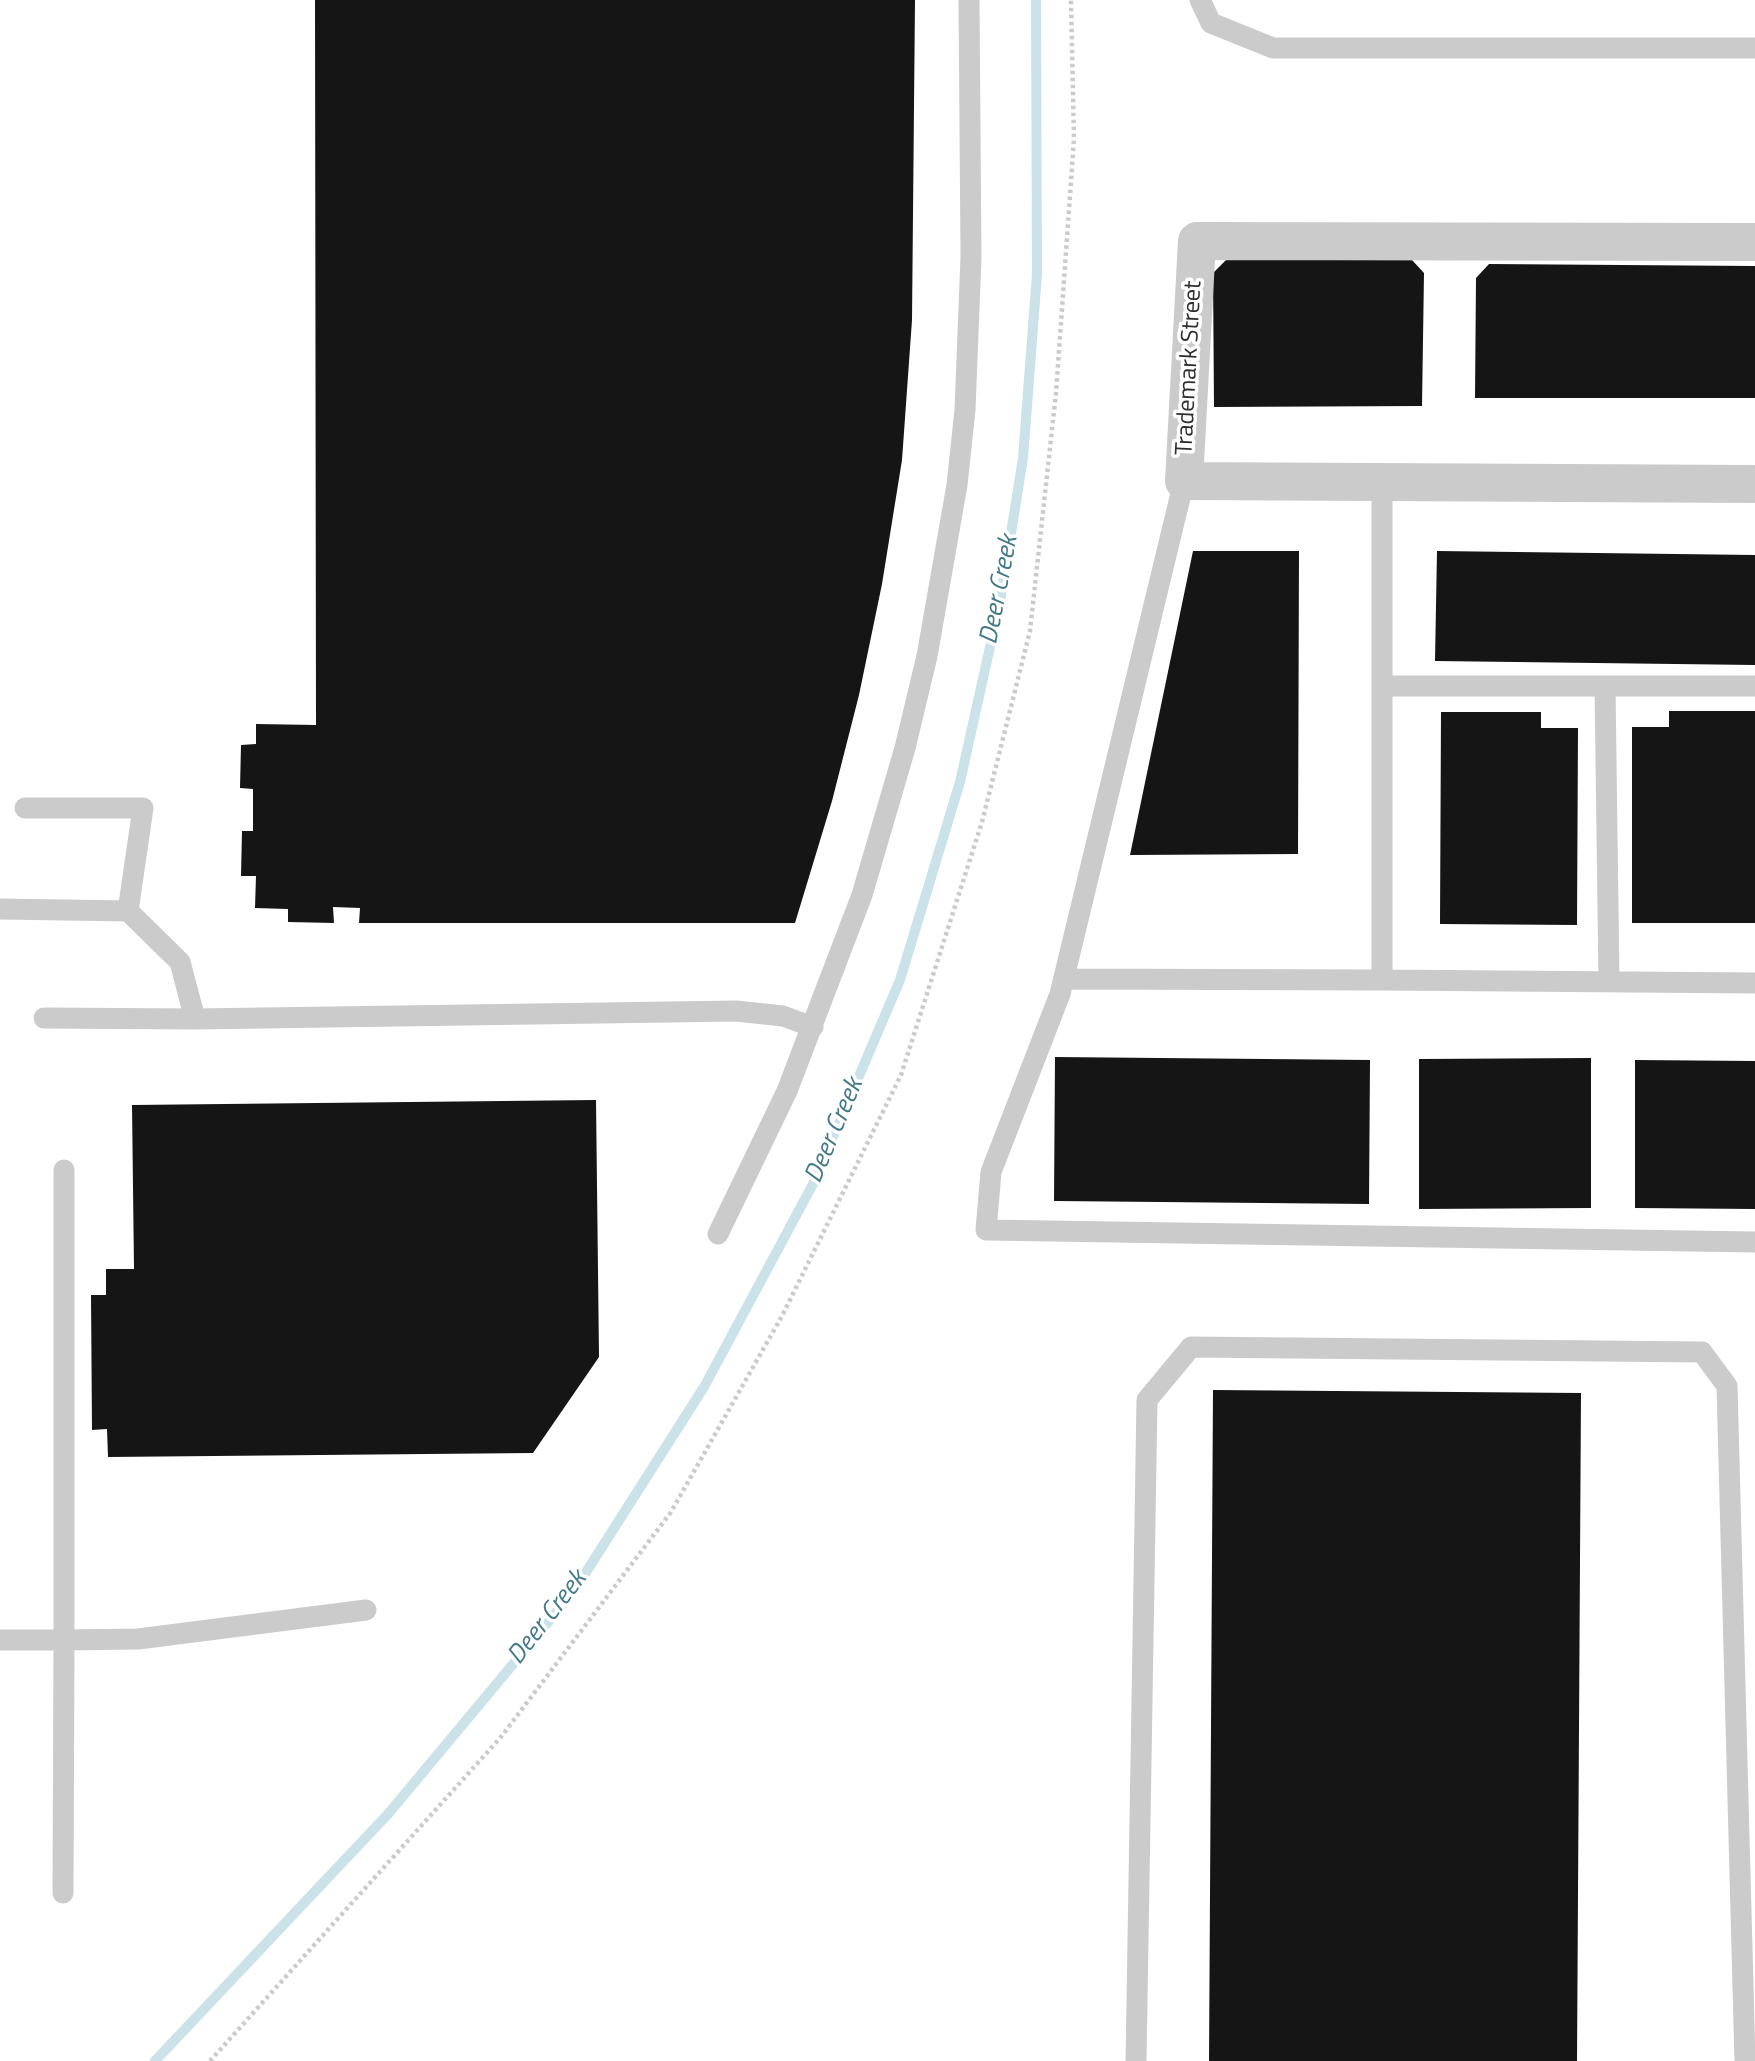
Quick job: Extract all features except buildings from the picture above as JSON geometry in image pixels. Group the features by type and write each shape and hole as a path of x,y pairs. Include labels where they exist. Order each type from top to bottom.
{"street":[{"name":"Trademark Street","path":"1755,242 1197,241 1184,481 1755,484"}],"lane":[{"path":"718,1234 787,1091 862,895 905,748 927,656 957,485 970,313 969,0"},
{"path":"1200,0 1211,23 1273,48 1755,48"},
{"path":"1184,481 1064,979 991,1172 986,1230 1755,1242"},
{"path":"1382,482 1382,980"},
{"path":"1382,686 1755,686"},
{"path":"1605,686 1609,982"},
{"path":"25,808 143,808 128,911"},
{"path":"0,909 128,911 180,962 195,1019"},
{"path":"1064,979 1755,983"},
{"path":"44,1018 195,1019 736,1011 783,1016 813,1027"},
{"path":"63,1894 64,1170"},
{"path":"1136,2061 1147,1399 1191,1348 1205,1348 1702,1352 1727,1386 1745,2061"},
{"path":"0,1640 138,1639 366,1610"}],"waterway":[{"name":"Deer Creek","path":"155,2061 388,1814 574,1591 704,1387 813,1184 900,980 960,782 1000,602 1023,458 1037,274 1036,0"}]}
